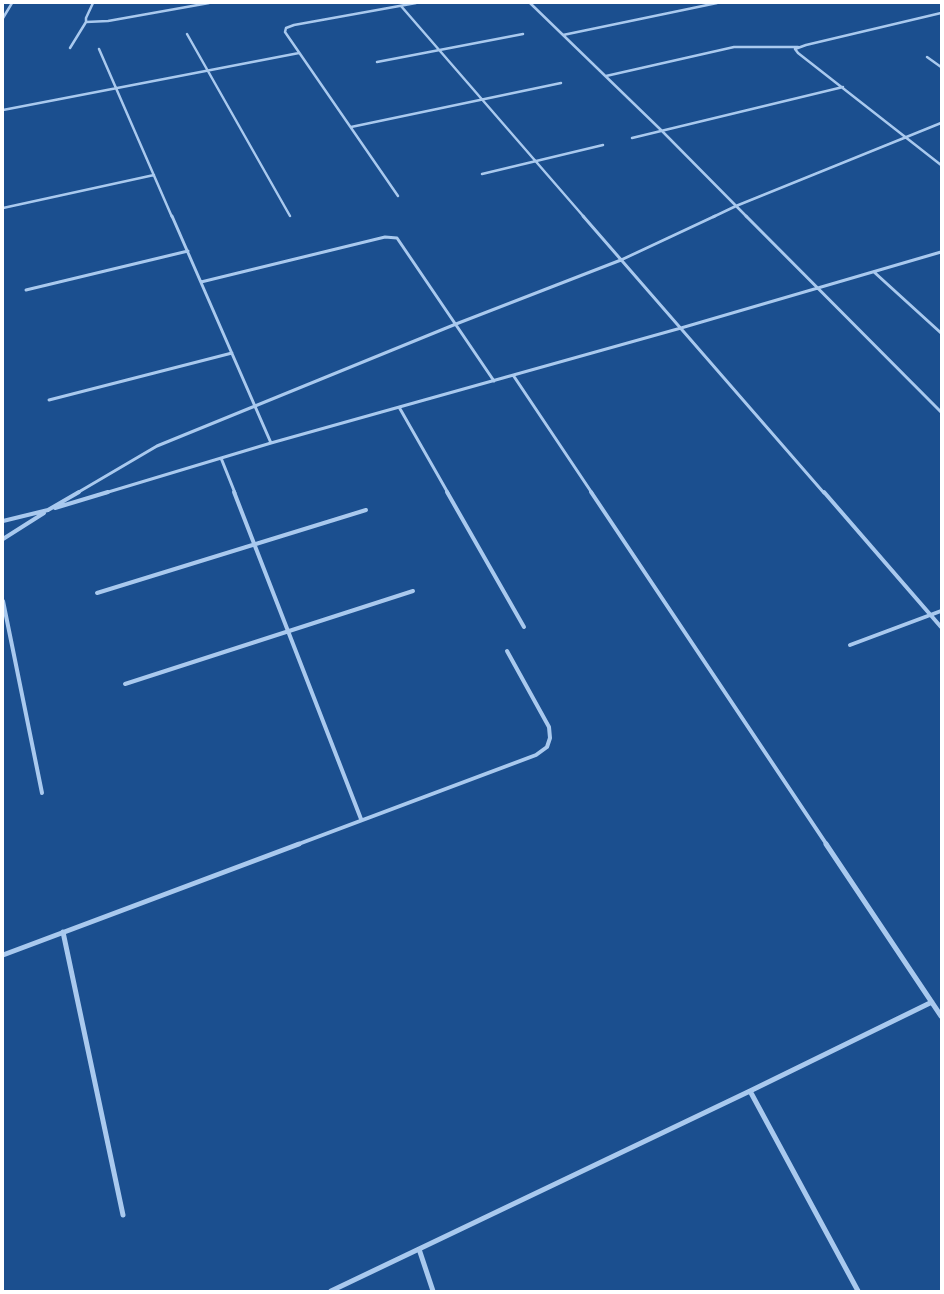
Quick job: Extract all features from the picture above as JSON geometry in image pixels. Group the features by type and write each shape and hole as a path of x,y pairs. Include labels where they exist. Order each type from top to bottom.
{"street":[{"path":"3,18 12,3"},
{"path":"70,48 86,22 86,18 93,3"},
{"path":"86,22 108,20 209,3"},
{"path":"398,196 285,32 286,28 290,27 416,3"},
{"path":"530,3 662,131 941,412"},
{"path":"564,35 718,3"},
{"path":"401,6 941,627"},
{"path":"606,76 734,47 798,47 941,13"},
{"path":"187,34 290,216"},
{"path":"376,62 523,34"},
{"path":"798,47 795,49 798,53 941,164"},
{"path":"100,49 271,443"},
{"path":"3,110 116,87 299,53"},
{"path":"927,57 941,67"},
{"path":"351,127 561,83"},
{"path":"632,138 843,87"},
{"path":"3,539 48,510 157,446 456,324 622,260 736,206 941,123"},
{"path":"482,174 603,145"},
{"path":"3,208 154,175"},
{"path":"201,282 385,237 397,238 494,381"},
{"path":"26,290 188,251"},
{"path":"3,521 48,510 271,443 681,328 941,252"},
{"path":"874,272 941,332"},
{"path":"49,400 232,353"},
{"path":"513,375 941,1016"},
{"path":"399,407 524,628"},
{"path":"221,458 361,819"},
{"path":"97,593 366,510"},
{"path":"126,684 413,591"},
{"path":"3,601 42,793"},
{"path":"850,645 941,611"},
{"path":"3,955 361,819 536,755 547,747 550,738 549,727 507,650"},
{"path":"63,932 123,1215"},
{"path":"331,1291 750,1091 932,1002"},
{"path":"750,1091 858,1291"},
{"path":"418,1249 433,1291"}]}
